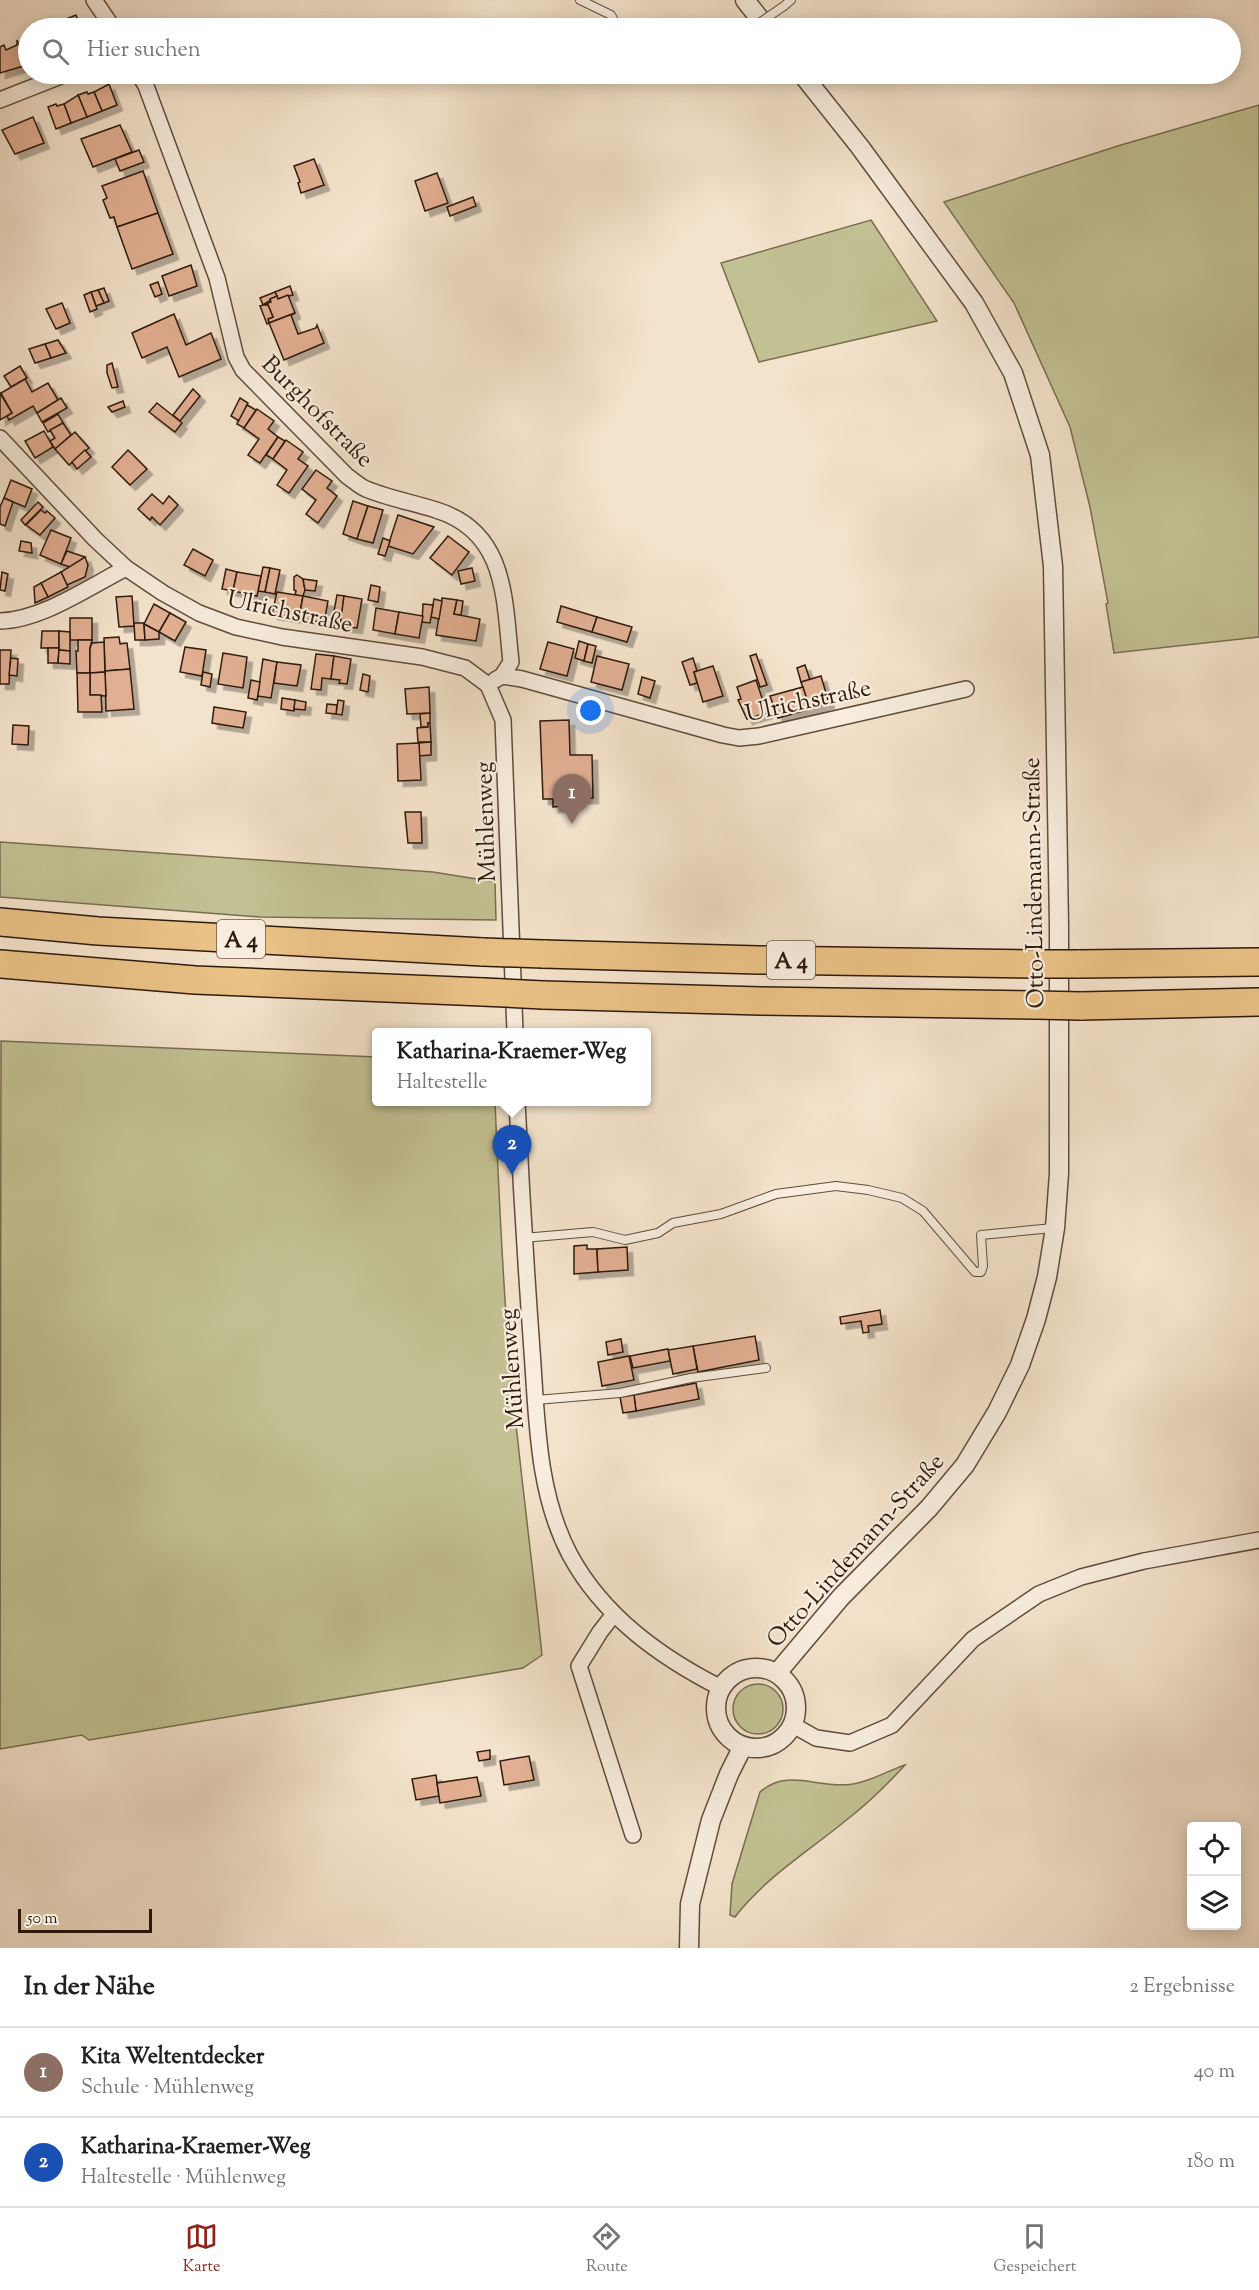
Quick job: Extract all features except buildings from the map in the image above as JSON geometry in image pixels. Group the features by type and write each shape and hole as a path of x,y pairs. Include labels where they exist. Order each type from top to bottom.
{"highway":[{"name":"A 4","path":"0,922 98,931 543,954 1040,964 1259,962"},
{"name":"A 4","path":"0,964 195,980 543,995 1036,1005 1259,1002"}],"street":[{"path":"94,0 106,18"},
{"path":"745,0 759,18"},
{"path":"0,100 41,84"},
{"name":"Burghofstraße","path":"145,84 217,278 236,357 243,370 347,476 366,489 440,511 458,519 480,538 495,560 503,593 511,662 502,676"},
{"name":"Otto-Lindemann-Straße","path":"777,1673 841,1597 929,1508 964,1465 997,1412 1020,1365 1036,1319 1047,1277 1055,1228 1059,1173 1059,926 1053,566 1040,455 1013,374 974,303 860,147 810,84"},
{"name":"Ulrichstraße","path":"0,438 95,539 126,568 190,608 236,627 282,637 422,657 465,668 488,685"},
{"path":"0,621 13,621 38,613 126,568"},
{"path":"488,685 502,676"},
{"name":"Ulrichstraße","path":"502,676 522,679 740,738 759,736 966,689"},
{"name":"Mühlenweg","path":"488,685 503,720 514,1028"},
{"name":"Mühlenweg","path":"517,1106 523,1238 540,1450 552,1509 570,1554 591,1586 627,1628 669,1658 721,1688"},
{"path":"793,1725 816,1738 850,1743 892,1725 973,1639 1039,1594 1081,1577 1144,1561 1259,1540"},
{"path":"614,1614 579,1666 633,1835"},
{"path":"752,1668 777,1673 793,1691 796,1714 793,1725 777,1743 766,1747 743,1746 733,1741 724,1733 718,1722 717,1699 721,1688 729,1678 740,1671 752,1668"},
{"path":"689,1948 690,1904 711,1820 743,1746"}],"lane":[{"path":"580,0 611,15 613,18"},
{"path":"767,18 791,0"},
{"path":"523,1238 593,1232 625,1240 658,1233 673,1223 721,1214 776,1194 836,1186 902,1198 923,1211 975,1272 981,1272 983,1266 981,1235 1055,1228"},
{"path":"536,1400 620,1393 691,1378 766,1368"}],"shaded area":[{"path":"1259,105 1259,637 1114,653 1106,604 1108,603 1090,507 1070,427 1014,303 944,202 1121,145"},
{"path":"871,220 937,321 759,362 721,263"},
{"path":"0,842 433,872 495,882 496,920 260,917 0,897"},
{"path":"1,1041 372,1057 372,1106 495,1106 507,1332 542,1655 523,1668 89,1740 82,1735 0,1749"},
{"path":"753,1684 763,1684 776,1691 783,1704 783,1714 776,1727 763,1734 753,1734 744,1730 737,1723 733,1714 733,1704 737,1695 744,1688"},
{"path":"905,1765 860,1809 759,1890 735,1917 730,1915 732,1884 760,1792 782,1781 793,1780 853,1784 867,1781"}],"place":[{"name":"Kita Weltentdecker","path":"572,824"},
{"name":"Katharina-Kraemer-Weg","path":"512,1175"}]}
